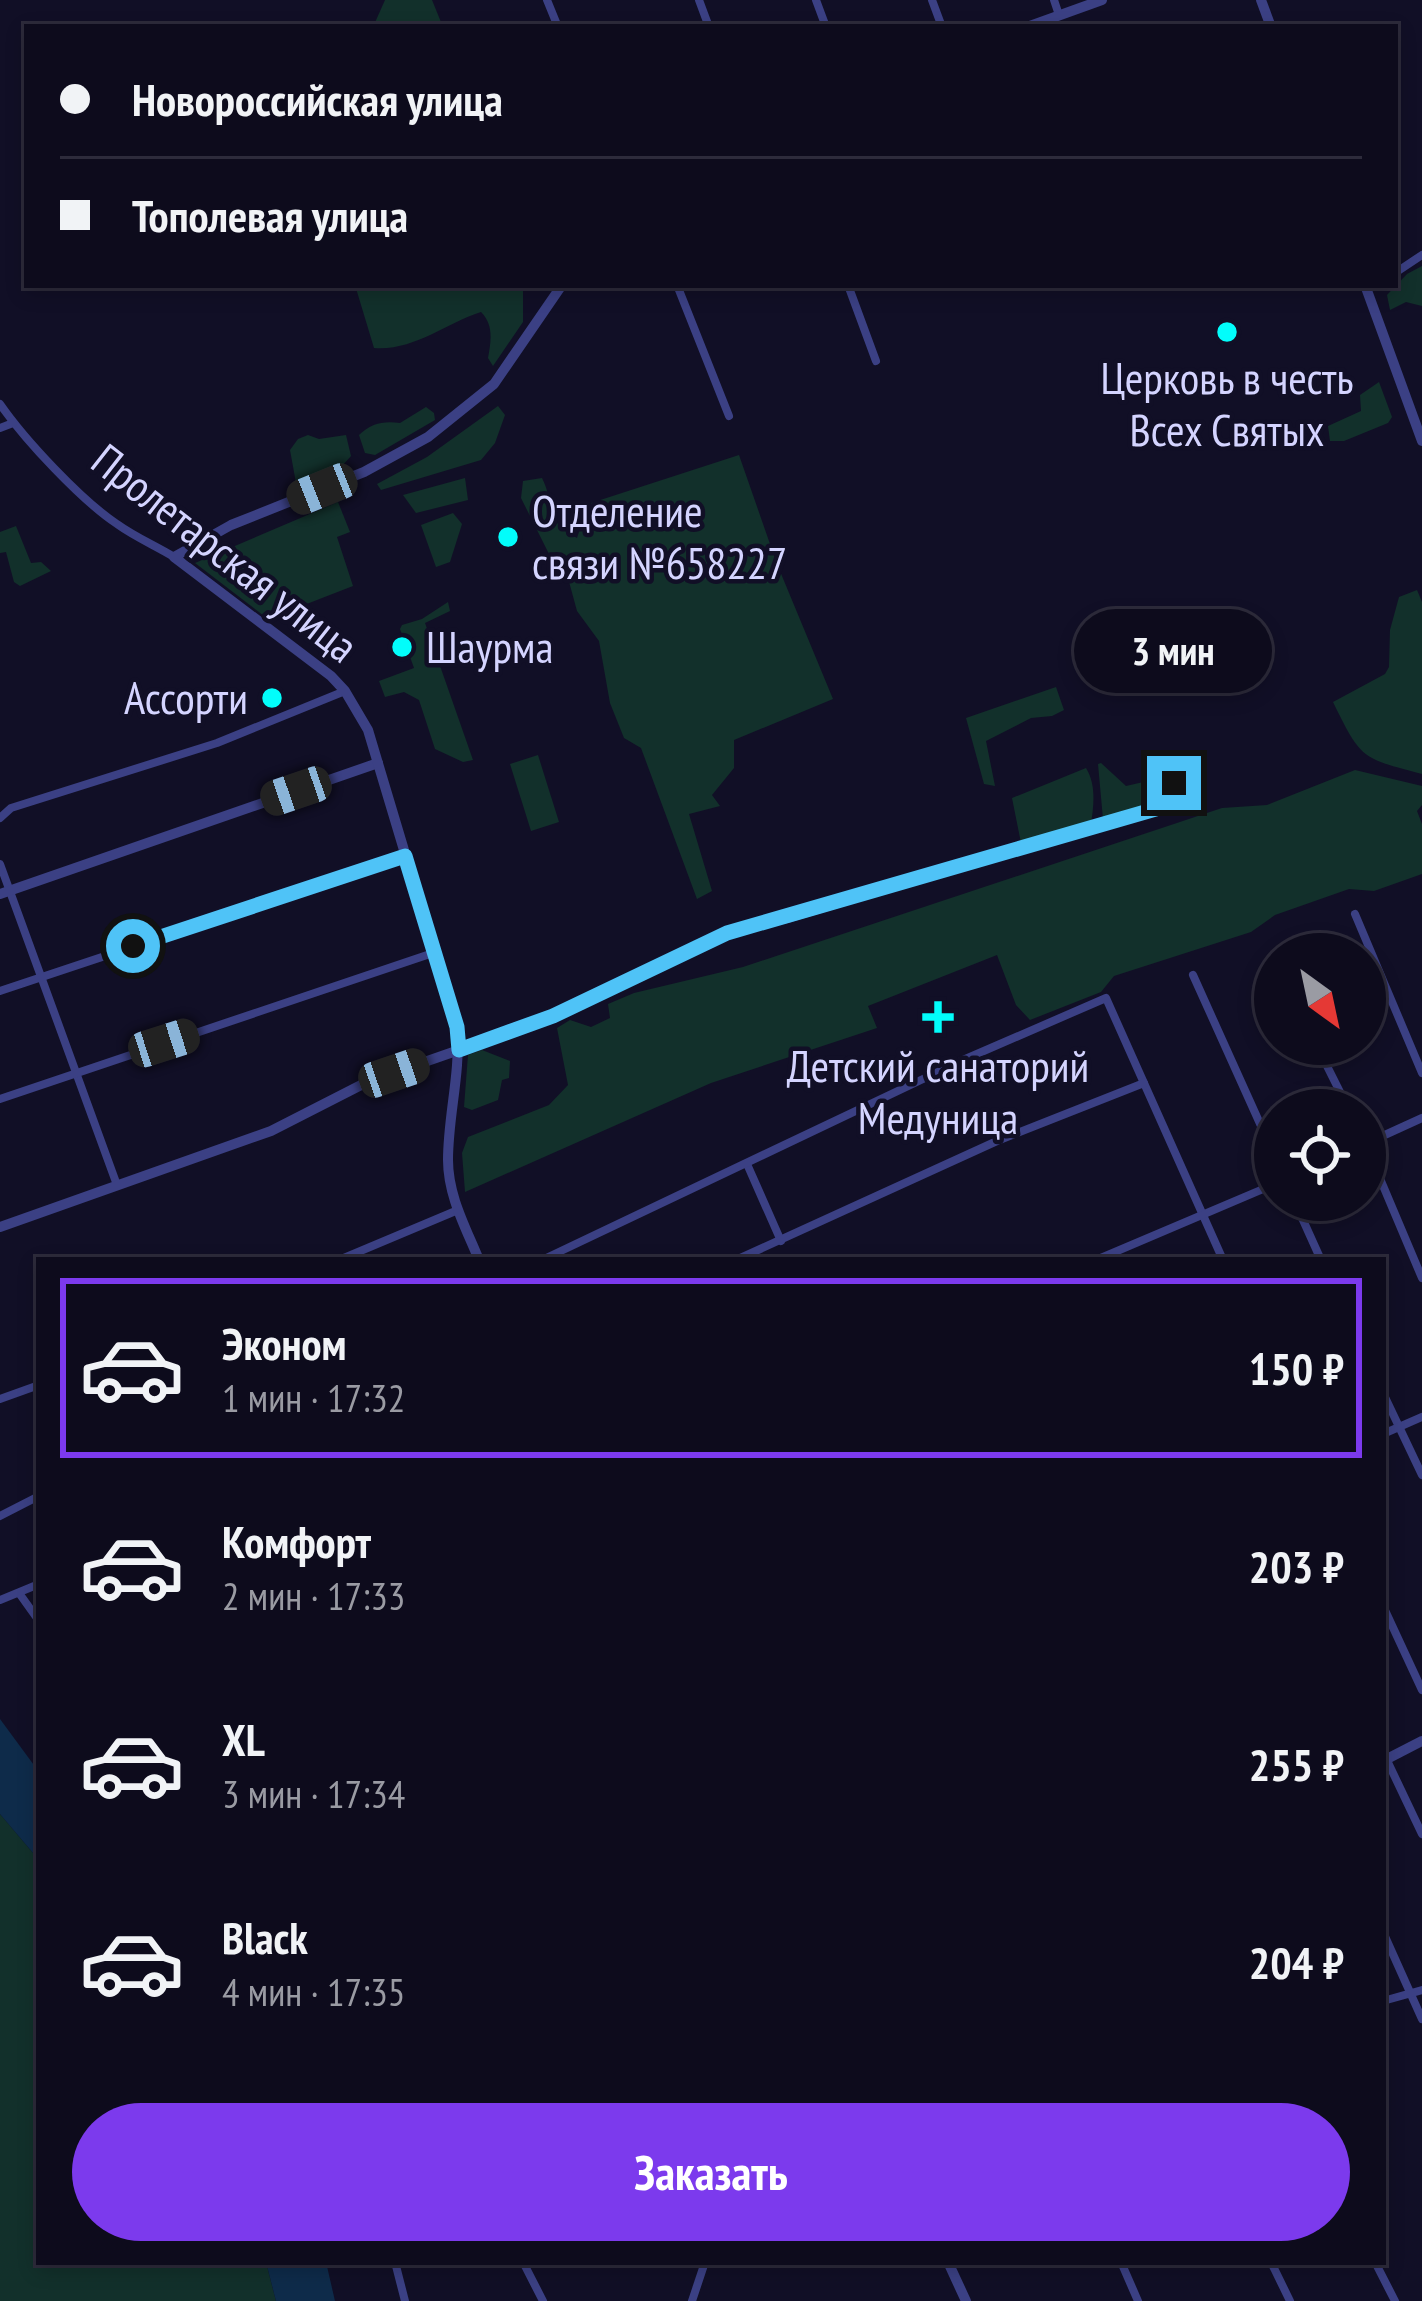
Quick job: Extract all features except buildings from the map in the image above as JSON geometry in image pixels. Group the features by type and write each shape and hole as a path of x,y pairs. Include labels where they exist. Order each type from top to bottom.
{"street":[{"path":"1054,0 1059,15"},
{"path":"1035,24 1102,0"},
{"path":"174,557 230,525 364,472 460,414 494,384 560,288"},
{"path":"678,288 729,416"},
{"path":"849,288 876,361"},
{"path":"1370,288 1422,441"},
{"name":"Пролетарская улица","path":"0,404 98,509 174,557 331,676 368,730 457,1027 448,1162 458,1210 478,1257"},
{"path":"0,428 14,423"},
{"path":"0,818 11,808 217,743 345,691"},
{"path":"5,893 378,763"},
{"path":"0,1227 271,1131 367,1082 553,1016 727,933 1159,808 1174,783 1168,769"},
{"path":"0,991 405,856"},
{"path":"0,864 5,893 42,976 117,1185"},
{"path":"1354,914 1422,1072"},
{"path":"0,1099 433,952"},
{"path":"1193,975 1254,1110"},
{"path":"548,1257 944,1069 1106,998 1222,1257"},
{"path":"743,1257 998,1141 1144,1083"},
{"path":"1386,1134 1422,1118"},
{"path":"747,1164 781,1240"},
{"path":"1103,1257 1254,1193"},
{"path":"1386,1193 1422,1278"},
{"path":"346,1257 458,1210"},
{"path":"1303,1221 1320,1257"},
{"path":"0,1399 36,1386"},
{"path":"1386,1399 1422,1475"},
{"path":"1386,1433 1422,1417"},
{"path":"0,1516 36,1498"},
{"path":"0,1600 36,1585"},
{"path":"20,1593 36,1617"},
{"path":"1386,1612 1422,1690"},
{"path":"1386,1757 1422,1741"},
{"path":"1386,1762 1422,1834"},
{"path":"1386,1939 1422,2019"},
{"path":"1386,2000 1422,1990"},
{"path":"396,2265 405,2301"},
{"path":"525,2265 543,2301"},
{"path":"692,2301 704,2265"},
{"path":"949,2265 966,2301"},
{"path":"1121,2265 1138,2301"},
{"path":"1272,2265 1290,2301"},
{"path":"1377,2265 1395,2301"}],"green space":[{"path":"385,0 432,0 442,24 374,24"},
{"path":"1422,266 1422,306 1406,302 1390,310 1387,295"},
{"path":"356,288 523,288 523,322 493,366 488,358 490,328 481,312 416,341 374,348"},
{"path":"1379,382 1392,417 1388,423 1344,441 1330,441 1328,426 1361,411 1360,395"},
{"path":"498,406 505,415 495,443 481,460 381,490 377,484 427,457"},
{"path":"426,407 435,420 375,455 365,453 359,435 364,431 378,424 400,423"},
{"path":"308,435 319,439 346,435 351,456 342,466 296,483 290,450"},
{"path":"739,455 777,564 833,699 734,740 734,768 712,795 720,806 689,814 712,891 697,899 641,748 624,738 610,703 599,641 577,611 568,578 557,570 521,498 523,481 542,478 559,525 577,538 588,504"},
{"path":"465,478 468,500 416,513 403,495"},
{"path":"338,502 350,532 337,537 353,586 268,619 195,563"},
{"path":"453,513 462,524 450,562 436,567 421,525"},
{"path":"16,526 31,563 41,562 51,571 20,586 14,582 6,552 0,553 0,532"},
{"path":"1417,590 1422,602 1422,774 1365,753 1333,702 1385,674 1399,597"},
{"path":"448,602 450,611 425,623 473,760 463,762 435,749 419,700 404,692 385,697 379,681 414,668 402,625"},
{"path":"1056,687 1064,710 1031,718 986,741 995,786 984,784 966,718"},
{"path":"538,755 559,822 531,831 510,764"},
{"path":"1101,763 1126,786 1161,778 1165,795 1153,805 1103,819"},
{"path":"1086,768 1093,788 1091,823 1021,843 1012,798"},
{"path":"1355,770 1422,786 1422,805 1417,811 1422,824 1422,874 1374,891 1349,889 1275,915 1251,932 1114,976 1101,992 1030,1020 1016,1005 997,955 868,1006 877,1028 711,1083 465,1192 462,1153 468,1137 549,1105 568,1085 557,1028 570,1020 591,1027 610,1018 608,1004 634,993 743,967 1222,808 1267,805"},
{"path":"482,1050 510,1061 509,1078 502,1080 498,1100 472,1110 464,1107 468,1055"},
{"path":"0,1814 36,1856 36,2265 267,2265 276,2301 0,2301"}],"water":[{"path":"0,1719 36,1768 36,1856 0,1814"},
{"path":"267,2265 327,2265 335,2301 276,2301"}],"place":[{"name":"Церковь в честь Всех Святых","path":"1227,332"},
{"name":"Отделение связи №658227","path":"508,537"},
{"name":"Шаурма","path":"402,647"},
{"name":"Ассорти","path":"272,698"},
{"name":"Детский санаторий Медуница","path":"938,1017"}],"route":[{"path":"133,946 405,856 457,1027 459,1050 553,1016 727,933 1159,808 1174,783"}]}
